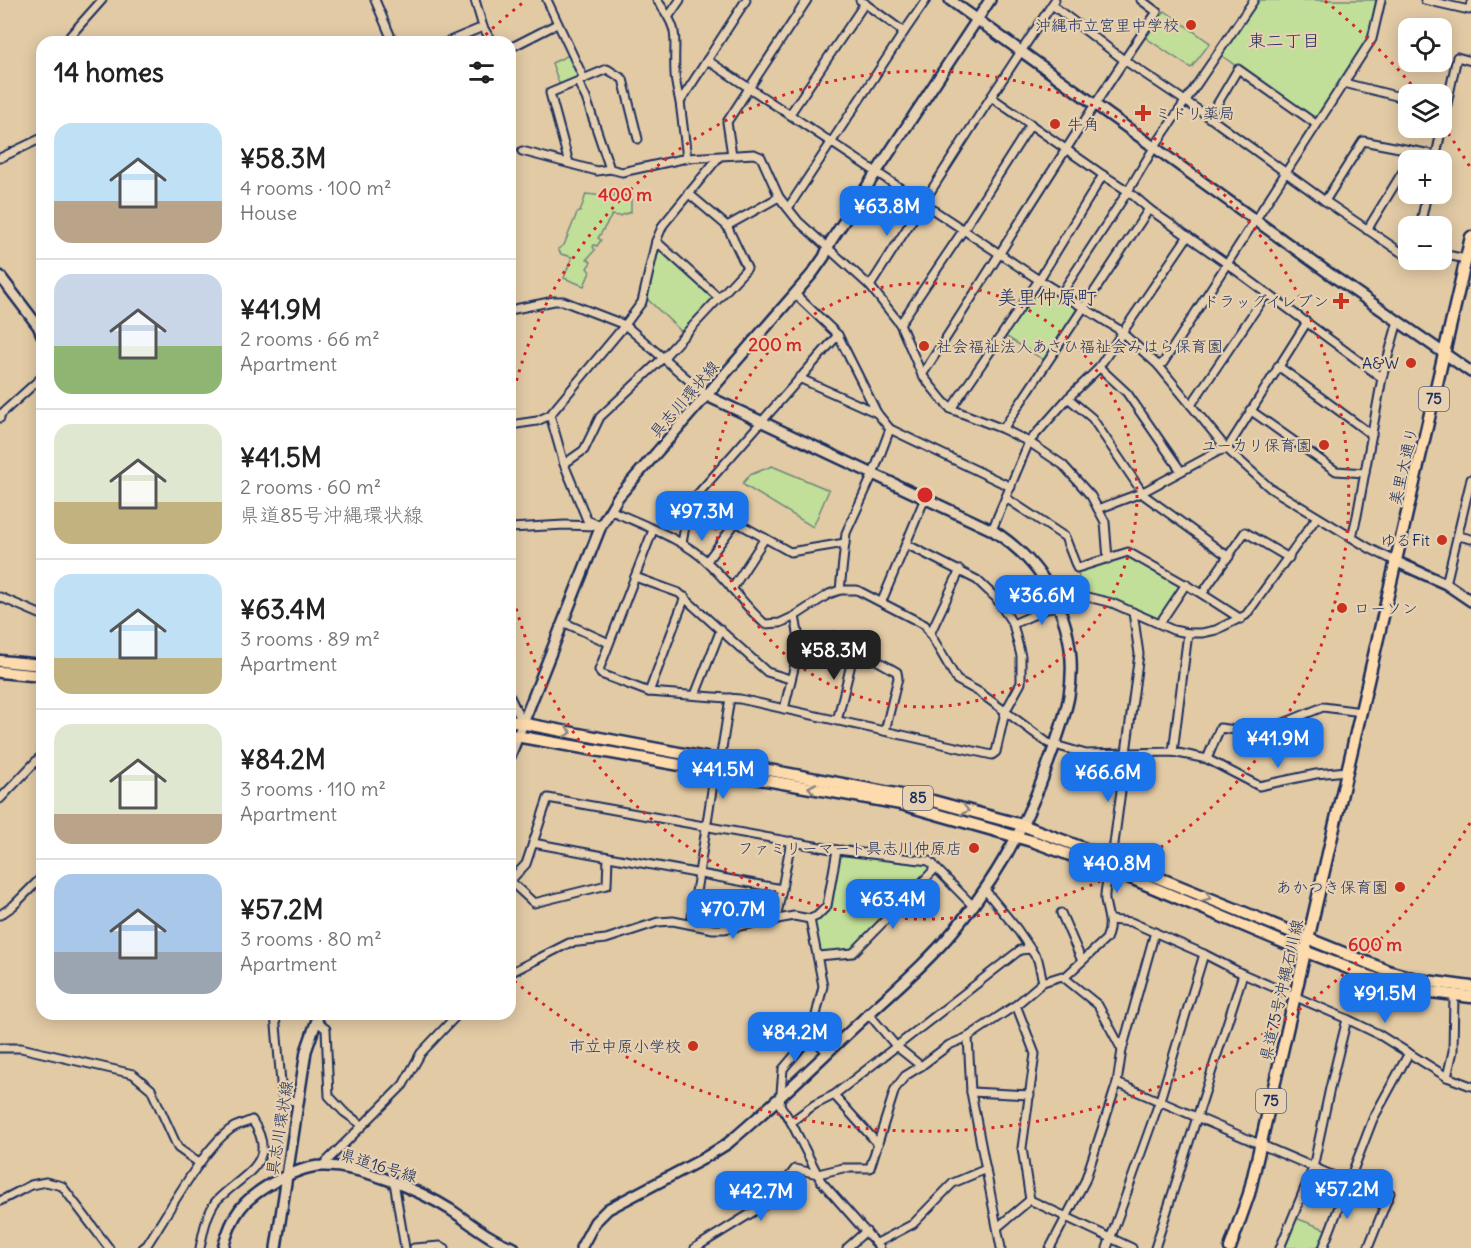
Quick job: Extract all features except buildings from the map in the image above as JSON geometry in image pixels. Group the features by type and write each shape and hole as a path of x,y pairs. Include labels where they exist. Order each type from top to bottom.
{"main road":[{"name":"美里大通り","path":"1397,562 1471,237"},
{"name":"県道75号沖縄石川線","path":"1230,1248 1249,1194 1261,1145 1296,996 1304,951 1397,562"},
{"path":"0,661 36,664"},
{"path":"0,672 36,675"},
{"name":"85","path":"516,722 901,804 1111,864 1308,938 1388,971 1419,980 1471,987"},
{"name":"85","path":"516,735 933,801 1022,825 1304,951 1384,982 1454,996 1471,997"}],"street":[{"path":"70,36 102,0"},
{"path":"375,0 390,36"},
{"path":"475,0 483,27 488,36"},
{"path":"547,0 581,81 610,169"},
{"path":"657,0 669,16 676,40 675,74 687,158"},
{"path":"669,16 680,0"},
{"path":"680,102 746,0"},
{"path":"732,155 727,122 807,0"},
{"path":"788,208 926,0"},
{"path":"950,0 1471,372"},
{"name":"具志川環状線","path":"516,733 523,724 601,526 618,497 812,274 831,241 990,0"},
{"path":"922,375 1066,149 1157,12 1141,0"},
{"path":"1061,294 1155,146 1254,0"},
{"path":"1158,365 1163,363 1372,39 1381,0"},
{"path":"1425,0 1469,10 1471,3"},
{"path":"790,114 862,2 904,32"},
{"path":"870,286 1053,2 1124,60 1398,250"},
{"path":"516,45 557,24"},
{"path":"461,36 483,27"},
{"path":"1450,84 1457,57 1471,61"},
{"path":"707,60 1124,334 1158,365 1227,449 1270,488 1397,562 1446,584 1471,601"},
{"path":"569,163 550,93 607,69 623,79 638,139"},
{"path":"1209,118 1238,69 1316,124"},
{"path":"1344,83 1398,96"},
{"path":"991,97 1128,191 1149,209 1382,378"},
{"path":"900,324 1031,124"},
{"path":"0,158 36,141"},
{"path":"1325,201 1364,141 1411,150"},
{"path":"522,151 597,171 610,169 622,172 687,158 718,158 754,154 761,157 779,197 798,221 870,286 900,324 927,384 951,409 1003,429 1029,442 1063,465 1090,496 1105,522 1108,559"},
{"path":"516,424 537,421 550,415 625,325 644,296 656,241 663,225 718,158"},
{"path":"951,409 1040,280 1103,175"},
{"path":"1367,230 1398,180"},
{"path":"564,464 584,450 600,417 663,358 747,268 727,226 688,193"},
{"path":"727,226 779,197"},
{"path":"1003,429 1149,209"},
{"path":"992,530 1029,442 1068,398 1099,368 1188,236"},
{"path":"656,241 719,298"},
{"path":"1452,256 1466,259"},
{"path":"0,276 36,323"},
{"path":"1191,405 1267,293"},
{"path":"795,294 838,335 877,412 890,429 1011,486"},
{"path":"516,309 563,301 625,325 707,396 992,530 1015,546 1033,564 1058,604 1068,634 1071,664 1067,703 1041,785 986,890 939,948 742,1131 716,1152 608,1209 595,1222 581,1248"},
{"path":"1352,537 1382,378 1398,321"},
{"path":"1098,509 1142,493 1219,451 1227,449 1307,322"},
{"path":"682,543 688,504 838,335"},
{"path":"1278,366 1372,435"},
{"path":"1099,368 1126,393 1181,471"},
{"path":"799,378 877,412"},
{"path":"0,418 0,415 36,382"},
{"path":"1068,398 1092,418 1142,493 1229,557"},
{"path":"1250,410 1336,471 1365,473"},
{"path":"550,415 564,464 588,520 601,526"},
{"path":"840,590 846,533 873,474 890,429"},
{"path":"1446,584 1471,478"},
{"path":"882,602 925,498"},
{"path":"1006,498 1065,537 1077,568 1128,552 1186,584 1241,619"},
{"path":"610,510 682,543 707,561 751,612 765,624 780,623 840,590 857,590 882,602 925,625 957,680 979,692 1054,746 1086,754 1173,752 1207,759 1259,786 1316,774 1347,771"},
{"path":"1013,624 1058,604 1083,596 1112,603 1173,630 1202,633 1216,630 1246,615 1317,517"},
{"path":"707,561 736,522 790,552 845,543"},
{"path":"516,528 601,526"},
{"path":"653,530 599,670 601,674 649,692 730,698 992,755 996,752 1005,712 1018,691 1022,673 1018,639 1013,624 1005,610 987,588 977,580 906,544"},
{"path":"1202,594 1245,532 1289,558"},
{"path":"1459,536 1471,539"},
{"path":"732,589 765,538"},
{"path":"930,634 960,570"},
{"path":"635,578 679,593 767,672 790,679"},
{"path":"1160,623 1186,584"},
{"path":"0,597 36,612"},
{"path":"649,692 685,597"},
{"path":"1065,977 1106,939 1110,931 1110,920 1104,897 1128,752 1139,654 1133,612"},
{"path":"784,709 800,644 795,616"},
{"path":"563,622 609,643"},
{"path":"695,695 721,629"},
{"path":"1173,752 1188,633"},
{"path":"800,644 834,636 897,672 898,678 885,731"},
{"path":"837,721 855,648"},
{"path":"691,924 730,698"},
{"path":"1207,759 1220,728 1259,733 1323,707 1362,712"},
{"path":"516,709 523,724"},
{"path":"0,799 36,761"},
{"path":"516,875 526,864 548,798 837,850 929,861 973,906"},
{"path":"776,920 791,841"},
{"path":"533,843 782,889"},
{"path":"516,969 569,943 606,939 658,922 673,921 724,929 795,916 810,919 817,916 827,906 837,850"},
{"path":"516,886 534,903 607,885 608,857"},
{"path":"818,956 853,953 933,871 933,864"},
{"path":"0,915 13,906 36,883"},
{"path":"986,890 1038,960 1043,982"},
{"path":"1061,913 1082,961"},
{"path":"810,919 823,986 811,1036 783,1069 780,1105 821,1181 878,1245 913,1224 953,1183 986,1169"},
{"path":"1110,920 1131,922 1155,932 1243,974 1347,1019 1378,1034 1447,1077 1471,1086"},
{"path":"1050,1248 1085,1181 1116,1083 1122,1050 1155,932"},
{"path":"791,1122 814,1105 834,1095 1020,950 1031,949"},
{"path":"1107,1248 1160,1100 1204,954"},
{"path":"1155,1248 1243,974"},
{"path":"695,1248 771,1201 795,1169 818,1174 843,1168 870,1168 895,1089 905,1076 949,1044 968,1037 1016,1005 1043,982 1065,977 1098,1005 1122,1050"},
{"path":"1447,1077 1453,1051 1454,996"},
{"path":"1016,1005 1035,1054 1022,1148 1030,1200"},
{"path":"868,1013 896,1046 921,1066"},
{"path":"1280,1248 1313,1168 1347,1019"},
{"path":"276,1020 282,1094 286,1099 297,1102"},
{"name":"具志川環状線","path":"276,1248 306,1051 316,1020"},
{"path":"319,1020 326,1029 329,1096 344,1112 362,1125"},
{"path":"322,1166 403,1085 421,1053 452,1020"},
{"path":"811,1036 827,1052"},
{"path":"968,1037 971,1092 999,1226 1001,1248"},
{"path":"0,1048 21,1048 133,1074 151,1089 178,1148 199,1163"},
{"path":"1323,1248 1373,1119 1409,1053"},
{"path":"1116,1083 1348,1182 1390,1192 1368,1248"},
{"path":"971,1092 1030,1095"},
{"path":"834,1095 878,1144"},
{"path":"142,1248 147,1245 199,1163 233,1128 252,1120 260,1133 263,1154 256,1167 214,1203 203,1230 200,1248"},
{"name":"県道16号線","path":"223,1248 228,1228 237,1212 253,1195 287,1176 322,1166 345,1168 394,1182 438,1202 488,1237 514,1248"},
{"path":"0,1201 31,1185 46,1182 62,1186 109,1248"},
{"path":"394,1182 405,1248"},
{"path":"1030,1200 1132,1248"},
{"path":"999,1226 1030,1200"},
{"path":"847,1248 866,1231"},
{"path":"414,1248 440,1246 445,1248"}],"green space":[{"path":"1254,0 1381,0 1372,39 1316,124 1218,53"},
{"path":"1165,11 1210,43 1191,68 1146,38"},
{"path":"571,54 584,80 561,89 552,63"},
{"path":"615,192 631,197 631,212 620,216 612,215 598,238 601,240 597,246 594,245 595,250 587,259 591,262 587,268 590,272 584,286 564,278 572,257 561,254 558,249 564,245 586,194 614,197"},
{"path":"656,241 719,298 685,335 644,296"},
{"path":"1039,280 1083,308 1047,362 1002,334"},
{"path":"772,466 829,490 813,527 742,484 750,475"},
{"path":"1128,552 1186,584 1160,623 1083,596 1077,568"},
{"path":"841,845 928,860 933,872 851,954 817,955 810,919 827,905"},
{"path":"1293,1217 1330,1231 1323,1248 1280,1248"}],"place":[{"name":"沖縄市立宮里中学校","path":"1191,25"},
{"name":"ミドリ薬局","path":"1143,113"},
{"name":"牛角","path":"1055,124"},
{"name":"ドラッグイレブン","path":"1341,301"},
{"name":"社会福祉法人あさひ福祉会みはら保育園","path":"924,346"},
{"name":"A&W","path":"1411,363"},
{"name":"ユーカリ保育園","path":"1324,445"},
{"name":"ゆるFit","path":"1442,540"},
{"name":"ローソン","path":"1342,608"},
{"name":"ファミリーマート具志川仲原店","path":"974,848"},
{"name":"あかつき保育園","path":"1400,887"},
{"name":"市立中原小学校","path":"693,1046"}],"district":[{"name":"東二丁目","path":"1284,41"},
{"name":"美里仲原町","path":"1047,297"}]}
